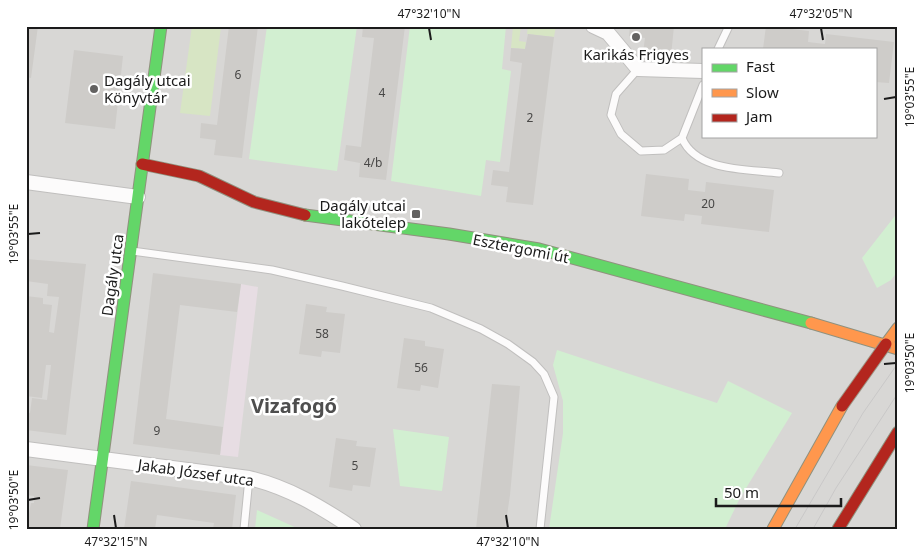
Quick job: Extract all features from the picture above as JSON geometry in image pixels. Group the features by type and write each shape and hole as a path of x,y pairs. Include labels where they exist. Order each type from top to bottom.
{"street":[{"name":"Dagály utca","path":"93,529 161,26"},
{"path":"593,26 608,32 638,69 702,71"},
{"name":"Esztergomi út","path":"142,164 199,176 254,202 295,214 421,230 539,250 766,310 898,350"},
{"path":"26,182 138,198"},
{"path":"773,529 842,406 898,328"},
{"path":"838,529 898,432"},
{"name":"Jakab József utca","path":"26,449 249,478 272,483 292,492 354,529"}],"lane":[{"path":"718,48 729,26"},
{"path":"638,69 616,94 611,115 621,134 641,151 664,150 682,138 702,88"},
{"path":"682,138 686,149 698,158 720,166 779,173"},
{"path":"130,251 272,270 431,308 481,329 508,344 533,362 544,374 554,397 540,529"},
{"path":"244,529 249,478"}],"shaded area":[{"path":"26,26 898,26 898,529 26,529"},
{"path":"241,284 258,287 238,457 220,455"}],"green space":[{"path":"192,26 221,27 210,116 180,113"},
{"path":"267,26 357,26 337,171 249,159"},
{"path":"410,26 506,26 502,69 511,71 500,162 486,160 481,196 391,181"},
{"path":"513,26 521,26 519,41 526,42 525,49 511,48"},
{"path":"528,26 556,26 554,37 527,34"},
{"path":"898,212 898,271 891,280 877,288 862,258"},
{"path":"557,350 717,403 728,381 792,413 740,498 725,529 549,529 563,433 563,401 553,365"},
{"path":"393,429 449,437 442,491 400,486"},
{"path":"257,510 299,529 255,529"}],"building":[{"path":"26,26 38,26 31,78 26,77"},
{"path":"229,26 258,26 242,158 214,155 216,140 200,138 201,123 217,125"},
{"path":"363,26 405,26 386,180 359,177 360,163 344,160 346,145 361,147 374,38 362,37"},
{"path":"630,26 674,26 671,56 643,53 645,38 629,36"},
{"path":"766,26 809,31 808,42 825,44 826,34 894,42 889,83 876,82 876,48 763,48"},
{"path":"528,34 554,37 533,205 506,202 508,187 491,185 493,170 509,172 522,63 510,61 511,48 525,49"},
{"name":"Dagály utcai Könyvtár","path":"74,50 123,56 115,129 65,123"},
{"path":"646,174 689,179 688,190 705,192 706,182 774,190 769,232 701,224 702,216 685,214 684,221 641,216"},
{"path":"26,259 86,264 66,435 26,430 26,412 30,413 32,398 47,400 51,365 46,365 42,398 26,396 26,296 43,298 43,304 52,305 49,332 54,333 59,297 47,296 48,284 26,281"},
{"path":"153,273 241,284 237,312 180,305 166,419 223,427 220,455 133,444"},
{"path":"306,304 327,307 326,312 345,314 340,353 322,351 321,357 299,354"},
{"path":"404,338 425,341 425,346 444,349 438,388 421,385 420,391 397,388"},
{"path":"492,384 520,386 510,495 505,529 476,529"},
{"path":"336,438 357,441 356,446 376,448 370,487 353,485 352,491 329,487"},
{"path":"26,465 68,470 60,529 26,529 31,503 34,503 34,496 26,495"},
{"path":"131,481 236,495 232,529 213,529 214,523 157,515 155,529 124,529"}],"tram line":[{"path":"795,529 863,413 898,363"},
{"path":"813,529 836,488 898,393"}],"traffic: fast":[{"path":"93,529 161,26"},
{"path":"305,215 449,234 539,249 811,323"}],"traffic: slow":[{"path":"811,323 898,349"},
{"path":"886,344 898,328"},
{"path":"773,529 842,406"}],"traffic: jam":[{"path":"142,164 199,176 254,202 305,215"},
{"path":"842,406 886,344"},
{"path":"838,529 898,432"}],"place":[{"name":"Karikás Frigyes","path":"636,37"},
{"name":"Dagály utcai Könyvtár","path":"94,89"},
{"name":"Dagály utcai lakótelep","path":"416,214"}],"district":[{"name":"Vizafogó","path":"294,405"}]}
